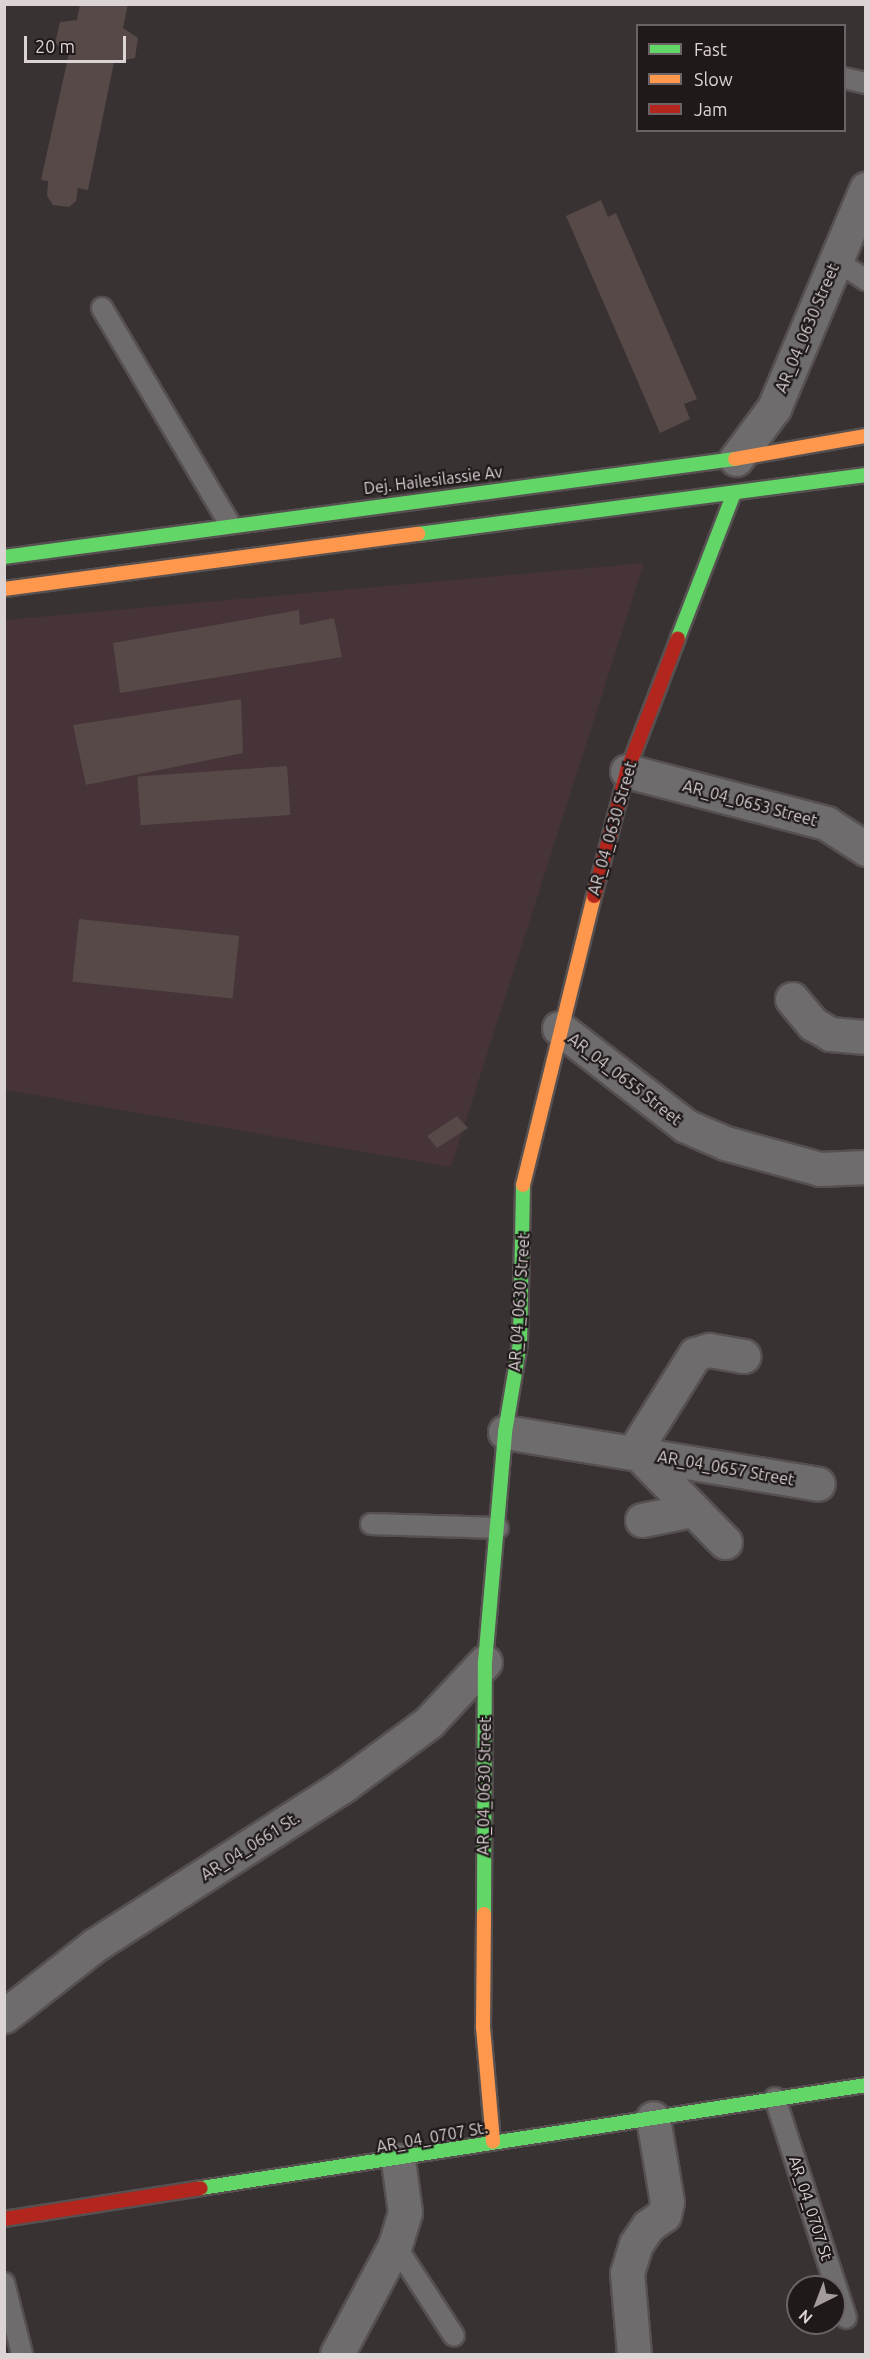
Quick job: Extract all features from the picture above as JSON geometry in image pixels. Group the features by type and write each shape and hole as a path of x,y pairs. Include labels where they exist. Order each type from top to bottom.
{"street":[{"name":"AR_04_0630 Street","path":"736,459 774,408 866,189"},
{"name":"Dej. Hailesilassie Av","path":"4,556 229,523 736,459 866,436"},
{"path":"4,589 866,475"},
{"name":"AR_04_0630 Street","path":"493,2142 483,2027 485,1662 505,1432 520,1343 523,1170 627,771 734,493"},
{"name":"AR_04_0653 Street","path":"627,771 815,820 849,834 866,849"},
{"path":"792,999 813,1024 830,1034 866,1037"},
{"name":"AR_04_0655 Street","path":"559,1028 695,1130 820,1168 866,1167"},
{"name":"AR_04_0657 Street","path":"635,1450 695,1354 709,1350 743,1356"},
{"name":"AR_04_0657 Street","path":"505,1432 635,1450 818,1484"},
{"path":"635,1450 725,1542"},
{"path":"642,1520 692,1510"},
{"name":"AR_04_0661 St.","path":"4,2016 95,1945 344,1785 429,1722 485,1662"},
{"name":"AR_04_0707 St.","path":"4,2219 398,2160 493,2142 866,2085"},
{"path":"634,2355 627,2273 636,2244 648,2226 664,2215 667,2202 653,2118"},
{"path":"337,2355 395,2245 405,2212 398,2160"}],"lane":[{"path":"846,78 866,83"},
{"path":"836,260 866,280"},
{"path":"102,308 229,523"},
{"path":"370,1524 498,1528"},
{"name":"AR_04_0707 St","path":"776,2098 832,2275"},
{"path":"395,2245 453,2336"},
{"path":"4,2283 22,2355"}],"shaded area":[{"path":"644,563 451,1167 5,1090 5,620"}],"building":[{"path":"80,4 128,4 123,28 138,38 135,58 114,62 88,190 78,188 76,201 69,207 53,205 47,196 48,181 41,180 69,53 55,43 60,22 77,20"},
{"path":"601,200 608,217 616,213 697,399 684,404 690,419 660,433 566,216"},
{"path":"299,610 300,625 334,618 342,657 120,693 113,643"},
{"path":"241,699 243,753 86,785 73,725"},
{"path":"287,766 290,815 141,825 137,776"},
{"path":"79,919 239,936 233,998 72,982"},
{"path":"457,1116 468,1128 437,1148 427,1136"}],"traffic: fast":[{"path":"4,557 735,459"},
{"path":"418,534 866,475"},
{"path":"678,638 734,493"},
{"path":"484,1914 485,1662 505,1432 520,1343 523,1185"},
{"path":"201,2188 866,2085"}],"traffic: slow":[{"path":"735,459 866,436"},
{"path":"4,589 418,534"},
{"path":"523,1185 594,896"},
{"path":"484,1914 483,2027 493,2142"}],"traffic: jam":[{"path":"594,896 627,771 678,638"},
{"path":"4,2219 201,2188"}]}
